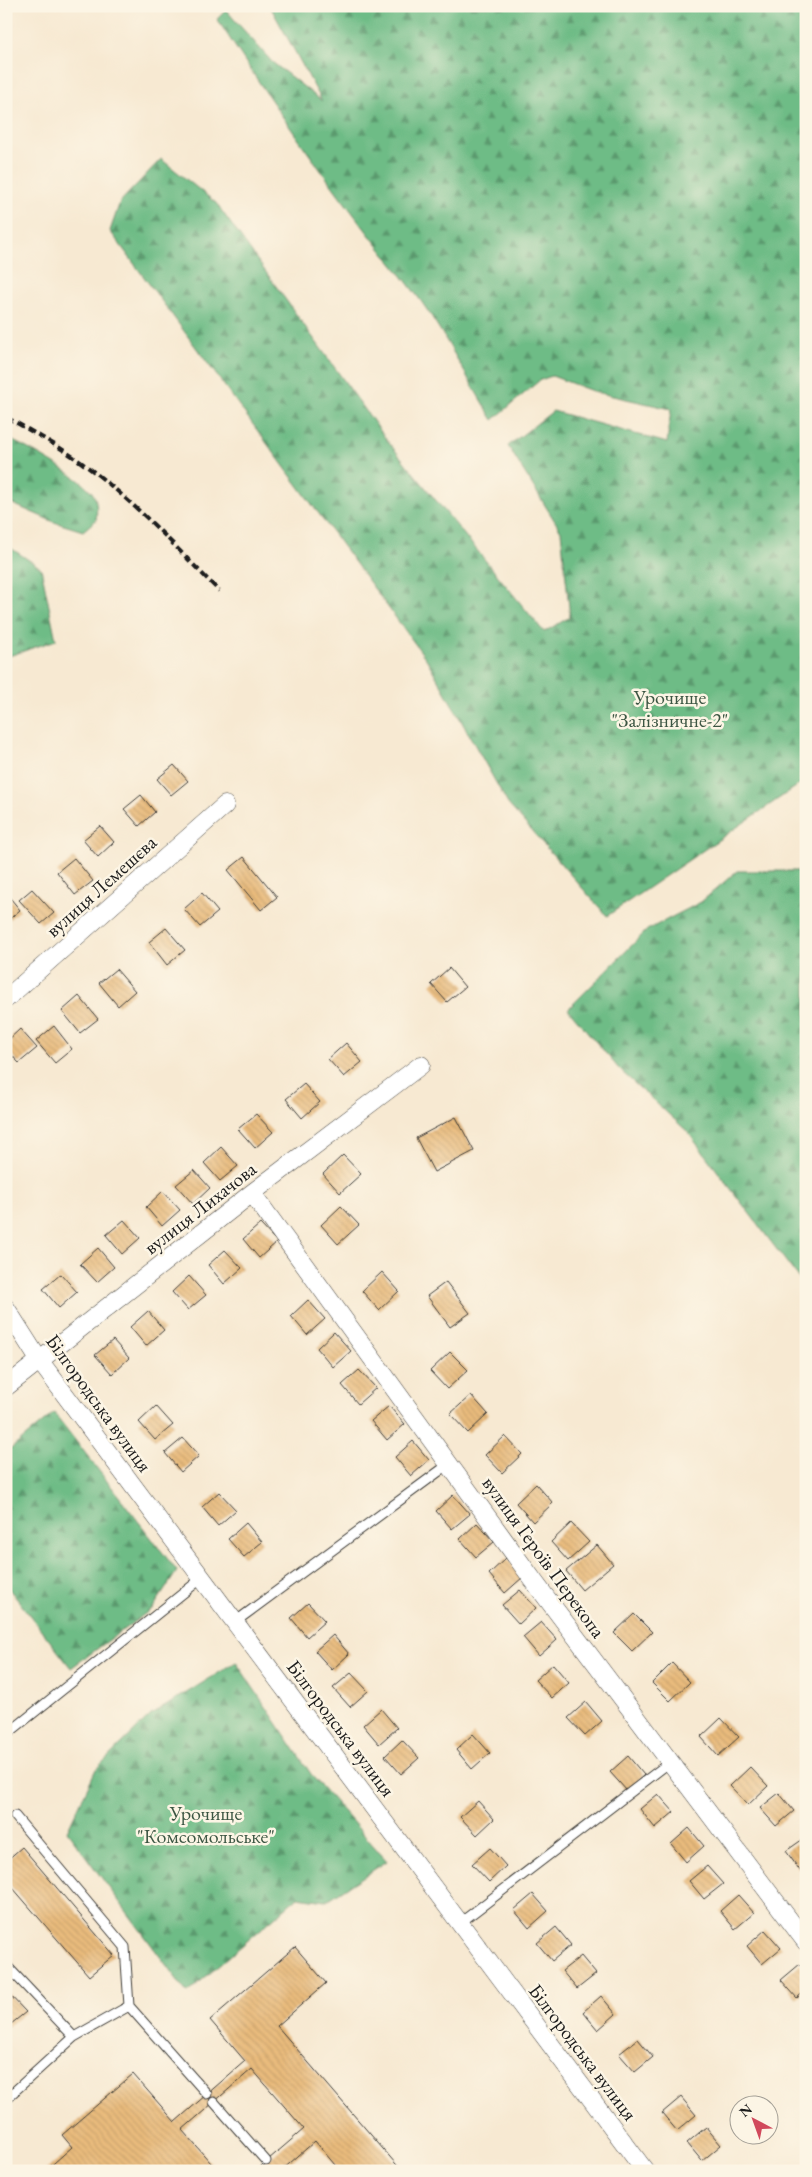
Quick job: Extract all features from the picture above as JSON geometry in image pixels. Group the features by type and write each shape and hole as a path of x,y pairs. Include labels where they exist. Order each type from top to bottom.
{"street":[{"name":"вулиця Лемешєва","path":"6,999 225,805"},
{"name":"вулиця Лихачова","path":"6,1387 252,1193 421,1065"},
{"name":"вулиця Героїв Перекопа","path":"252,1193 449,1464 806,1942"},
{"name":"Білгородська вулиця","path":"6,1308 39,1360 645,2171"}],"lane":[{"path":"235,1622 449,1464"},
{"path":"6,1735 202,1578"},
{"path":"460,1923 670,1762"},
{"path":"15,1816 125,1947 130,2006 207,2094"},
{"path":"6,1965 74,2037"},
{"path":"6,2099 74,2037 130,2006"},
{"path":"214,2102 266,2161"}],"green space":[{"name":"Урочище \"Залізничне-2\"","path":"270,6 806,6 806,780 607,916 508,804 427,660 110,231 120,202 161,159 216,203 389,443 544,632 570,617 561,531 508,446 553,411 667,443 671,409 595,392 552,376 540,380 493,420 421,301 321,171 217,19 226,10 272,62 322,101"},
{"path":"6,438 50,461 84,484 93,493 96,500 96,520 83,531 54,522 6,501"},
{"path":"6,545 41,568 56,640 6,657"},
{"path":"737,871 806,871 806,1288 687,1131 620,1070 568,1009 647,930 701,902"},
{"path":"54,1413 177,1571 153,1608 71,1668 6,1585 6,1453"},
{"name":"Урочище \"Комсомольське\"","path":"236,1662 313,1777 387,1861 326,1901 298,1897 187,1993 67,1831 96,1769 151,1715"}],"building":[{"path":"174,765 188,781 171,795 157,779"},
{"path":"141,795 155,812 139,826 124,809"},
{"path":"100,826 114,842 98,857 83,840"},
{"path":"244,857 277,897 261,910 228,870"},
{"path":"74,858 93,881 75,895 57,872"},
{"path":"32,889 54,913 41,924 19,900"},
{"path":"6,893 20,910 6,922"},
{"path":"202,893 218,912 200,927 184,909"},
{"path":"166,928 185,950 167,965 149,942"},
{"path":"449,968 465,987 447,1002 431,984"},
{"path":"116,969 135,991 118,1006 99,983"},
{"path":"79,996 98,1019 80,1033 62,1011"},
{"path":"54,1026 72,1049 55,1063 36,1041"},
{"path":"20,1029 37,1048 19,1063 6,1049 6,1042"},
{"path":"346,1043 362,1062 344,1077 328,1059"},
{"path":"304,1084 320,1102 302,1118 286,1099"},
{"path":"256,1114 273,1132 255,1148 238,1129"},
{"path":"456,1117 474,1151 434,1172 416,1138"},
{"path":"221,1147 238,1166 220,1181 204,1163"},
{"path":"343,1155 361,1174 340,1193 323,1174"},
{"path":"194,1170 210,1188 193,1204 176,1185"},
{"path":"163,1191 180,1210 162,1226 146,1207"},
{"path":"341,1206 359,1225 338,1244 321,1225"},
{"path":"124,1220 140,1238 122,1254 106,1235"},
{"path":"260,1224 277,1242 259,1258 243,1239"},
{"path":"98,1248 114,1267 97,1282 80,1264"},
{"path":"225,1250 242,1268 224,1284 208,1265"},
{"path":"382,1272 399,1291 379,1310 362,1291"},
{"path":"61,1274 77,1292 59,1308 43,1289"},
{"path":"189,1276 206,1295 188,1310 172,1292"},
{"path":"446,1282 470,1313 450,1327 427,1296"},
{"path":"308,1300 325,1319 307,1335 291,1316"},
{"path":"148,1311 164,1330 146,1346 130,1327"},
{"path":"334,1332 351,1351 333,1367 317,1348"},
{"path":"113,1340 129,1358 112,1374 95,1355"},
{"path":"450,1352 468,1370 447,1389 430,1371"},
{"path":"359,1370 376,1388 358,1404 342,1385"},
{"path":"471,1395 488,1414 468,1433 450,1414"},
{"path":"156,1406 173,1425 155,1440 139,1422"},
{"path":"389,1406 405,1424 387,1440 371,1421"},
{"path":"505,1436 522,1454 502,1473 485,1455"},
{"path":"183,1438 199,1456 181,1472 165,1453"},
{"path":"413,1441 429,1460 411,1476 395,1457"},
{"path":"536,1484 553,1503 533,1522 516,1503"},
{"path":"219,1492 236,1510 218,1526 202,1507"},
{"path":"453,1495 470,1514 452,1529 436,1511"},
{"path":"246,1523 262,1542 244,1557 228,1539"},
{"path":"477,1523 494,1542 476,1557 460,1539"},
{"path":"571,1523 589,1542 568,1561 551,1542"},
{"path":"597,1545 613,1564 582,1590 566,1571"},
{"path":"506,1558 523,1577 505,1593 489,1574"},
{"path":"520,1590 536,1608 519,1624 502,1605"},
{"path":"308,1603 325,1621 307,1637 291,1618"},
{"path":"634,1614 652,1632 632,1651 614,1633"},
{"path":"541,1622 557,1640 539,1656 523,1637"},
{"path":"333,1635 349,1654 332,1670 315,1651"},
{"path":"672,1663 690,1682 670,1701 652,1683"},
{"path":"553,1664 569,1683 552,1698 535,1680"},
{"path":"351,1673 368,1691 350,1707 333,1688"},
{"path":"586,1702 602,1721 585,1736 568,1718"},
{"path":"381,1709 397,1728 379,1744 363,1725"},
{"path":"721,1718 739,1737 718,1756 701,1737"},
{"path":"473,1734 490,1753 472,1769 456,1750"},
{"path":"402,1740 419,1758 401,1774 385,1756"},
{"path":"628,1756 644,1775 627,1791 610,1772"},
{"path":"750,1767 768,1786 748,1805 730,1786"},
{"path":"779,1793 794,1811 776,1826 760,1808"},
{"path":"658,1794 674,1812 655,1828 640,1809"},
{"path":"478,1801 494,1819 477,1835 460,1817"},
{"path":"689,1828 704,1846 686,1862 671,1844"},
{"path":"806,1837 806,1879 786,1851"},
{"path":"22,1847 114,1955 89,1976 6,1880 6,1861"},
{"path":"490,1848 506,1866 489,1882 472,1864"},
{"path":"707,1866 723,1884 704,1899 689,1881"},
{"path":"533,1894 548,1911 529,1928 514,1910"},
{"path":"738,1895 754,1913 735,1929 720,1911"},
{"path":"556,1927 571,1945 552,1961 537,1943"},
{"path":"765,1930 781,1948 762,1964 747,1946"},
{"path":"295,1947 326,1983 277,2026 402,2171 340,2171 315,2141 281,2171 255,2171 304,2129 252,2069 182,2130 218,2171 45,2171 72,2147 62,2135 133,2074 175,2122 245,2061 210,2020"},
{"path":"581,1956 596,1974 577,1989 562,1971"},
{"path":"800,1964 806,1971 806,1990 797,1998 781,1980"},
{"path":"6,1991 26,2012 6,2028"},
{"path":"601,1996 616,2014 598,2030 583,2012"},
{"path":"638,2039 653,2057 635,2072 619,2054"},
{"path":"681,2097 696,2115 677,2131 662,2113"},
{"path":"706,2127 721,2145 702,2161 687,2143"}],"railway":[{"path":"6,417 60,448 103,479 163,533 219,591"}]}
